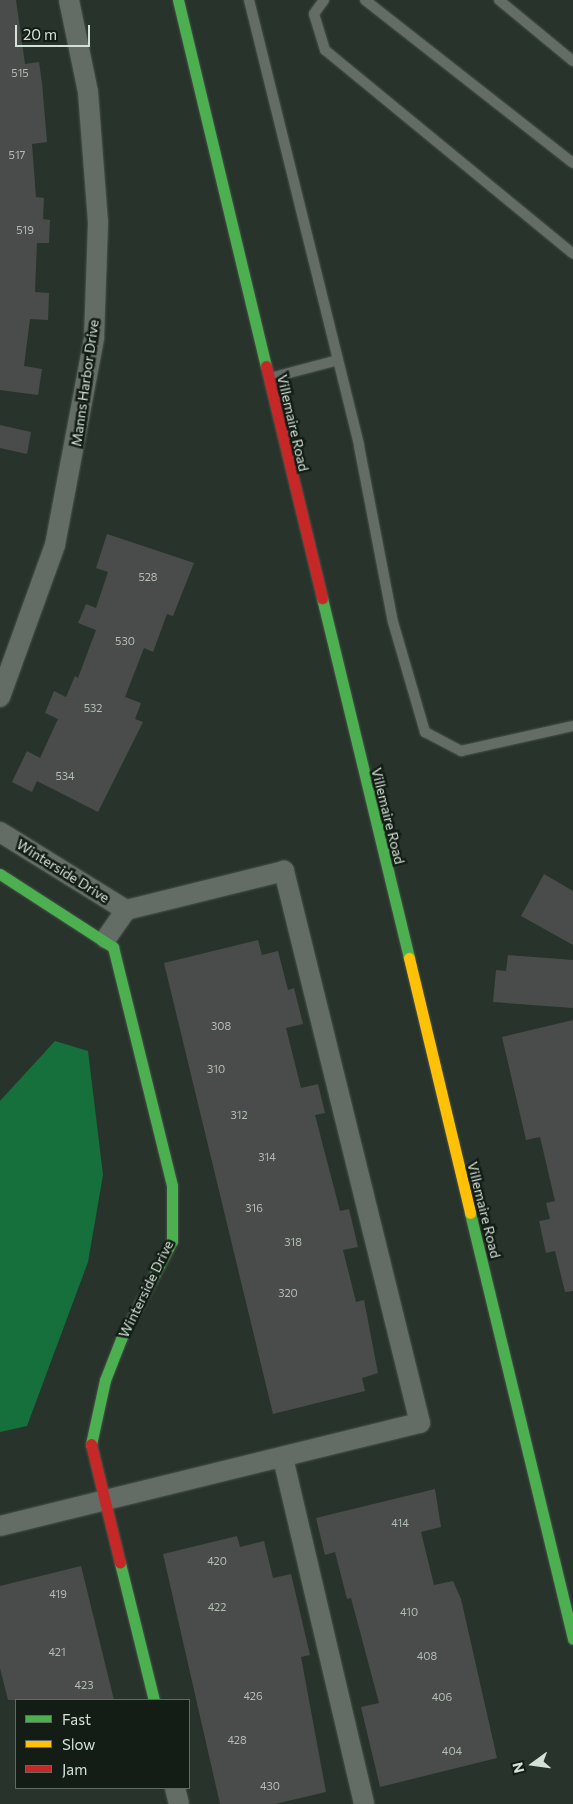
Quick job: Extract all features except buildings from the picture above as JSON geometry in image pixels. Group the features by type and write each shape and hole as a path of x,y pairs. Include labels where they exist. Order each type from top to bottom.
{"street":[{"name":"Manns Harbor Drive","path":"0,697 55,545 94,338 98,222 88,92 69,0"},
{"name":"Villemaire Road","path":"178,0 267,379 573,1639"},
{"name":"Winterside Drive","path":"0,832 126,910"},
{"path":"0,874 106,939 126,910 284,871 420,1423 0,1526"},
{"name":"Winterside Drive","path":"106,939 113,947 125,991 172,1186 172,1241 121,1339 105,1380 91,1445 154,1699"},
{"path":"283,1458 364,1804"},
{"path":"175,1789 179,1804"}],"lane":[{"path":"249,0 338,360 393,622 425,732 460,751 573,726"},
{"path":"324,0 314,14 325,50 573,254"},
{"path":"365,0 573,163"},
{"path":"499,0 573,61"},
{"path":"267,379 338,360"}],"shaded area":[{"path":"55,1041 88,1051 103,1175 88,1262 27,1426 0,1432 0,1101"}],"traffic: fast":[{"path":"178,0 266,366"},
{"path":"322,598 409,958"},
{"path":"0,874 113,947 172,1186 172,1241 121,1339 105,1380 91,1444"},
{"path":"470,1213 573,1639"},
{"path":"120,1563 154,1699"}],"traffic: slow":[{"path":"409,958 470,1213"}],"traffic: jam":[{"path":"266,366 322,598"},
{"path":"91,1444 120,1563"}]}
